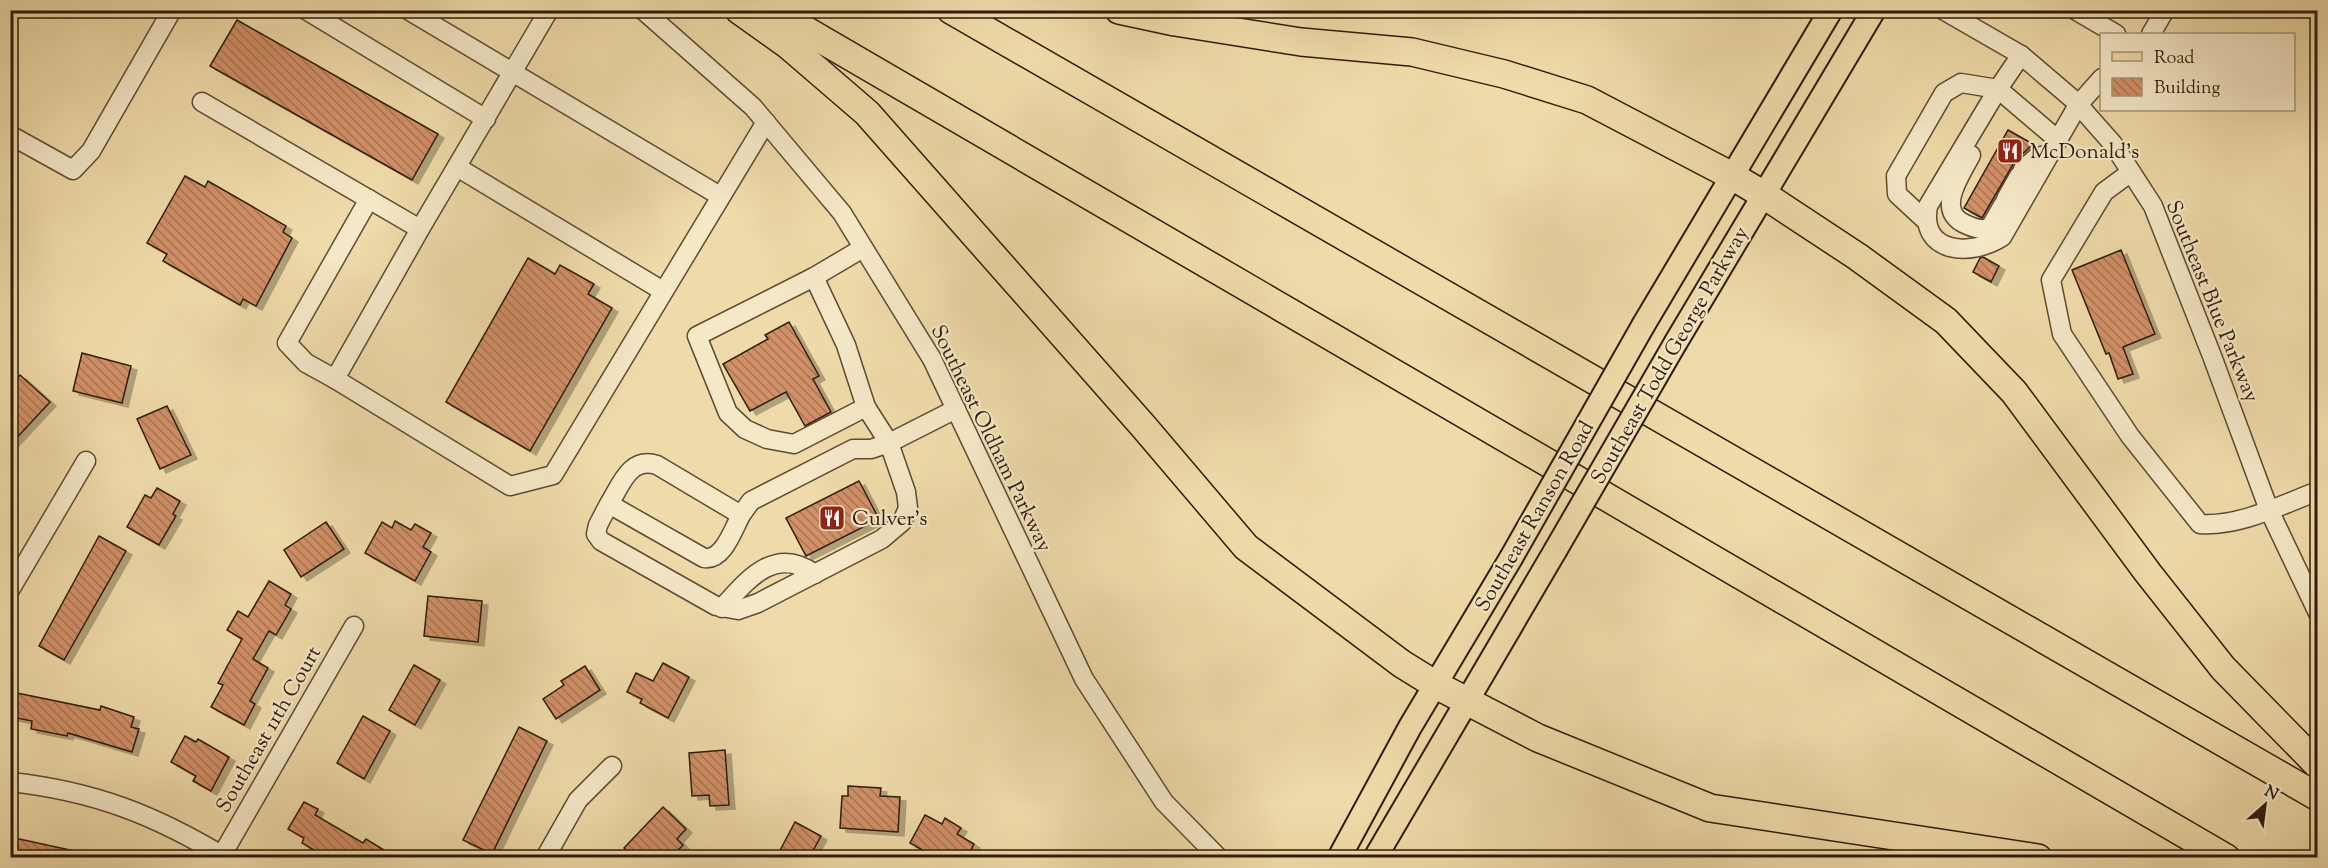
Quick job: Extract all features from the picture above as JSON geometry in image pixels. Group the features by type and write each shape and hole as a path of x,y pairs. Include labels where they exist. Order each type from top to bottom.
{"highway":[{"path":"739,10 788,45 867,113 1137,418 1246,547 1402,664 1467,702 1538,738 1710,808 2038,858"},
{"path":"771,10 2226,858"},
{"path":"951,10 2318,797"},
{"path":"1119,10 1175,22 1301,42 1412,52 1504,74 1587,100 1764,195 1858,257 1946,321 2014,392 2140,564 2223,668 2318,765"}],"main road":[{"path":"1732,176 1832,10"},
{"name":"Southeast Todd George Parkway","path":"1467,702 1676,342 1874,10"},
{"name":"Southeast Ranson Road","path":"1339,858 1644,324 1732,176"},
{"path":"1375,858 1467,702"}],"street":[{"path":"10,135 73,170 91,151 172,10"},
{"path":"306,10 486,119"},
{"path":"408,10 720,196"},
{"path":"335,379 549,10"},
{"name":"Southeast Oldham Parkway","path":"643,10 753,107 842,213 932,360 1084,679 1164,802 1219,858"},
{"name":"Southeast Blue Parkway","path":"1943,10 2021,55 2078,105 2113,144 2153,206 2269,510 2318,613"},
{"path":"2075,10 2114,33"},
{"path":"2152,33 2165,10"},
{"path":"1925,220 1928,206 2021,55"},
{"path":"2054,147 1998,89 1961,83 1944,93 1896,176 1897,194 1925,220 1929,230 1938,241 1952,249 1968,250 1988,246 2002,237 2054,147 2078,105 2100,80"},
{"path":"201,102 420,229"},
{"path":"369,199 287,343 306,363 510,486 553,475 766,122"},
{"path":"1978,122 1972,152 1952,192 1950,201 1951,212 1970,227 1986,229 1991,226 2021,173 2037,157 2054,147"},
{"path":"457,167 663,291"},
{"path":"2131,172 2104,192 2051,280 2062,334 2130,436 2200,524 2218,526 2318,491"},
{"path":"863,248 814,277 697,336 728,413 745,429 767,439 794,444 866,407"},
{"path":"741,515 657,465 647,462 630,470 609,504 596,534 601,541 716,606 738,610 882,540 903,522 908,508 906,492 889,443 866,407 846,345 814,277"},
{"path":"609,504 704,558 711,559 718,555 751,501 853,449 871,449 889,443 956,409"},
{"path":"10,590 86,461"},
{"path":"722,608 759,571 776,563 790,562 804,566 815,574"},
{"name":"Southeast 11th Court","path":"224,856 354,626"},
{"path":"545,858 578,800 612,766"},
{"path":"10,782 70,791 129,808 181,831 224,856"}],"building":[{"path":"237,20 438,134 412,180 210,66"},
{"path":"2008,130 2033,144 2015,161 1982,218 1964,208"},
{"path":"185,176 205,187 208,181 286,226 283,232 292,238 256,306 243,299 240,305 163,261 167,254 147,243"},
{"path":"2121,250 2155,334 2123,347 2133,374 2118,379 2109,353 2106,354 2072,270"},
{"path":"1983,257 1999,266 1991,282 1973,272 1980,258"},
{"path":"528,258 555,274 560,265 594,284 588,294 612,308 530,451 446,402"},
{"path":"789,322 819,376 813,379 831,412 805,426 786,392 750,411 723,364 768,339 765,335"},
{"path":"82,353 131,366 122,403 73,391"},
{"path":"20,375 50,402 10,445 10,386"},
{"path":"167,406 191,455 160,469 137,419"},
{"name":"Culver's","path":"859,481 879,519 806,556 786,518"},
{"path":"157,488 180,501 173,514 176,516 159,545 127,527 145,495 151,498"},
{"path":"395,521 411,530 415,524 431,533 423,547 431,552 415,581 365,553 382,522 392,528"},
{"path":"326,522 344,549 301,577 284,550"},
{"path":"99,536 126,551 64,660 39,646"},
{"path":"269,581 291,594 285,605 291,609 276,635 269,631 253,659 268,668 250,701 255,704 244,725 211,707 223,685 218,683 242,639 227,630 238,611 248,617"},
{"path":"428,596 482,601 478,642 424,636"},
{"path":"663,663 689,677 668,718 640,703 642,699 627,692 636,673 653,681"},
{"path":"414,665 440,680 415,725 389,710"},
{"path":"585,666 600,690 556,719 543,699 564,685 561,681"},
{"path":"17,693 100,710 101,706 134,717 131,727 139,729 132,752 68,733 67,736 31,729 32,721 12,717"},
{"path":"363,716 390,731 364,779 337,763"},
{"path":"519,727 547,741 492,854 463,840"},
{"path":"185,736 196,742 198,739 229,757 211,791 193,781 196,776 171,762"},
{"path":"725,750 729,805 710,806 709,795 692,796 689,753"},
{"path":"848,786 881,788 880,796 900,797 898,832 840,828 842,796 848,796"},
{"path":"304,802 318,809 315,815 363,843 366,839 397,858 327,858 302,843 304,838 288,829"},
{"path":"663,807 686,829 677,839 683,845 671,858 635,858 624,848"},
{"path":"925,815 942,824 945,818 961,828 957,834 974,844 967,858 936,858 910,843"},
{"path":"795,822 821,836 809,858 776,858"},
{"path":"10,837 75,851 74,858 10,858"}],"place":[{"name":"McDonald's","path":"2010,151"},
{"name":"Culver's","path":"832,518"}]}
